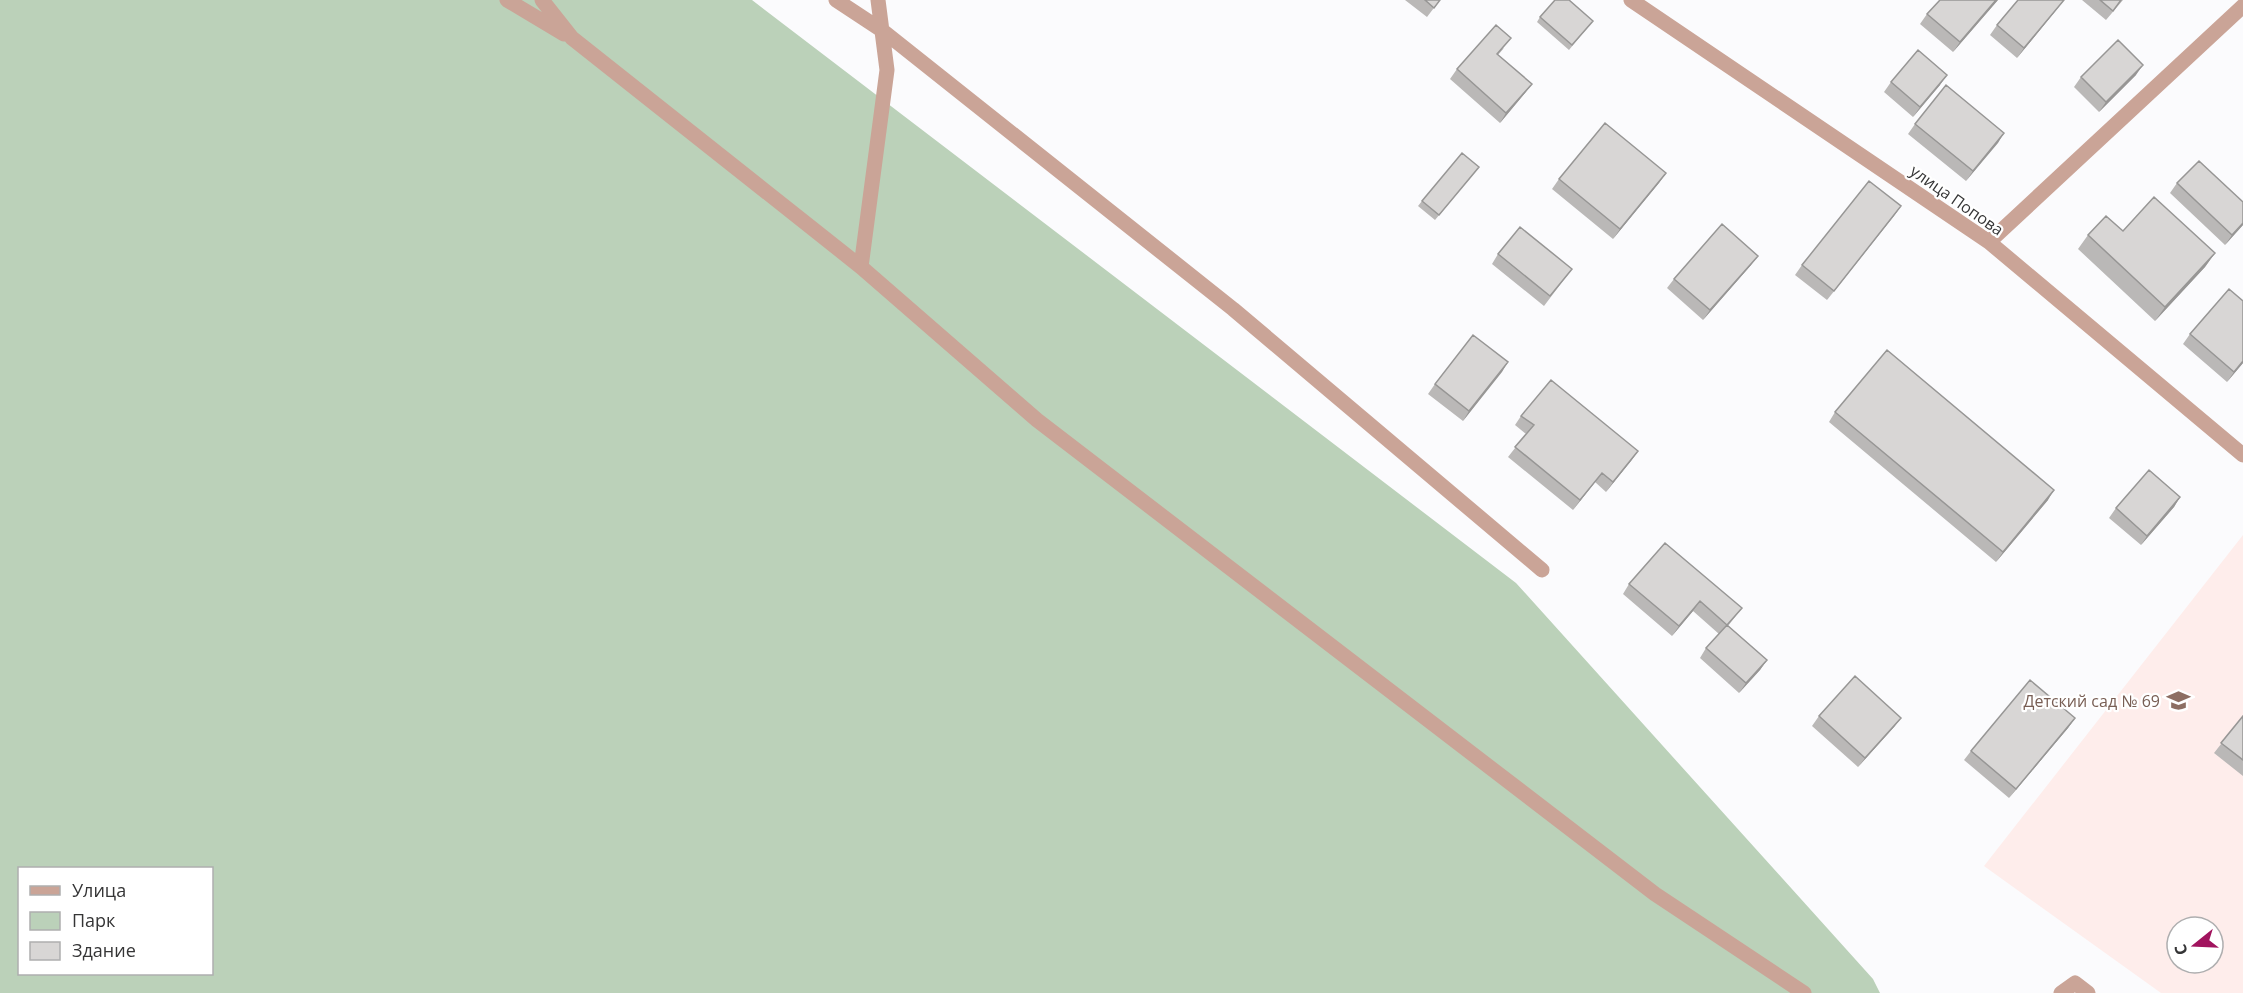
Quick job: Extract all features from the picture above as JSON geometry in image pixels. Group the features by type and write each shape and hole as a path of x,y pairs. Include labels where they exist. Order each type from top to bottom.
{"street":[{"path":"507,0 572,38 861,267 1037,420 1654,894 1804,993"},
{"path":"542,0 572,38"},
{"path":"836,0 883,31 1233,309 1542,570"},
{"path":"861,267 887,70 878,0"},
{"name":"улица Попова","path":"1631,0 1989,242 2243,455"},
{"path":"1989,242 2243,6"},
{"path":"2061,993 2075,983 2088,993"}],"shaded area":[{"name":"Детский сад № 69","path":"2243,535 2243,993 2161,993 1984,866"}],"green space":[{"path":"0,0 752,0 1516,583 1873,979 1880,993 0,993"}],"building":[{"path":"1425,0 1440,0 1434,8"},
{"path":"1555,0 1569,0 1593,21 1572,45 1540,17"},
{"path":"1940,0 1996,0 1960,42 1927,14"},
{"path":"2018,0 2064,0 2024,48 1997,25"},
{"path":"2100,0 2121,0 2113,11"},
{"path":"1496,25 1511,38 1497,54 1532,84 1506,113 1457,69"},
{"path":"2118,40 2143,65 2106,102 2081,77"},
{"path":"1918,50 1947,75 1920,107 1891,82"},
{"path":"1946,85 2004,133 1973,171 1915,124"},
{"path":"1605,123 1666,173 1620,229 1559,179"},
{"path":"1462,153 1479,167 1439,215 1422,201"},
{"path":"2199,161 2243,202 2243,223 2232,235 2177,183"},
{"path":"1869,181 1901,206 1834,291 1802,265"},
{"path":"2154,197 2215,253 2165,307 2088,235 2106,216 2123,231"},
{"path":"1722,224 1758,256 1710,310 1674,279"},
{"path":"1520,227 1572,269 1550,296 1498,254"},
{"path":"2229,289 2243,301 2243,361 2234,372 2190,334"},
{"path":"1473,335 1508,362 1469,411 1435,384"},
{"path":"1887,350 2054,490 2003,552 1835,412"},
{"path":"1551,380 1638,451 1613,482 1602,473 1580,500 1515,447 1534,425 1521,416"},
{"path":"2149,470 2180,497 2147,536 2116,508"},
{"path":"1665,543 1742,608 1727,625 1700,601 1679,626 1629,584"},
{"path":"1727,625 1767,660 1746,683 1706,648"},
{"path":"1855,676 1901,718 1865,758 1819,716"},
{"path":"2030,680 2075,718 2016,789 1971,751"},
{"path":"2243,716 2243,760 2221,743"}],"place":[{"name":"Детский сад № 69","path":"2178,701"}]}
